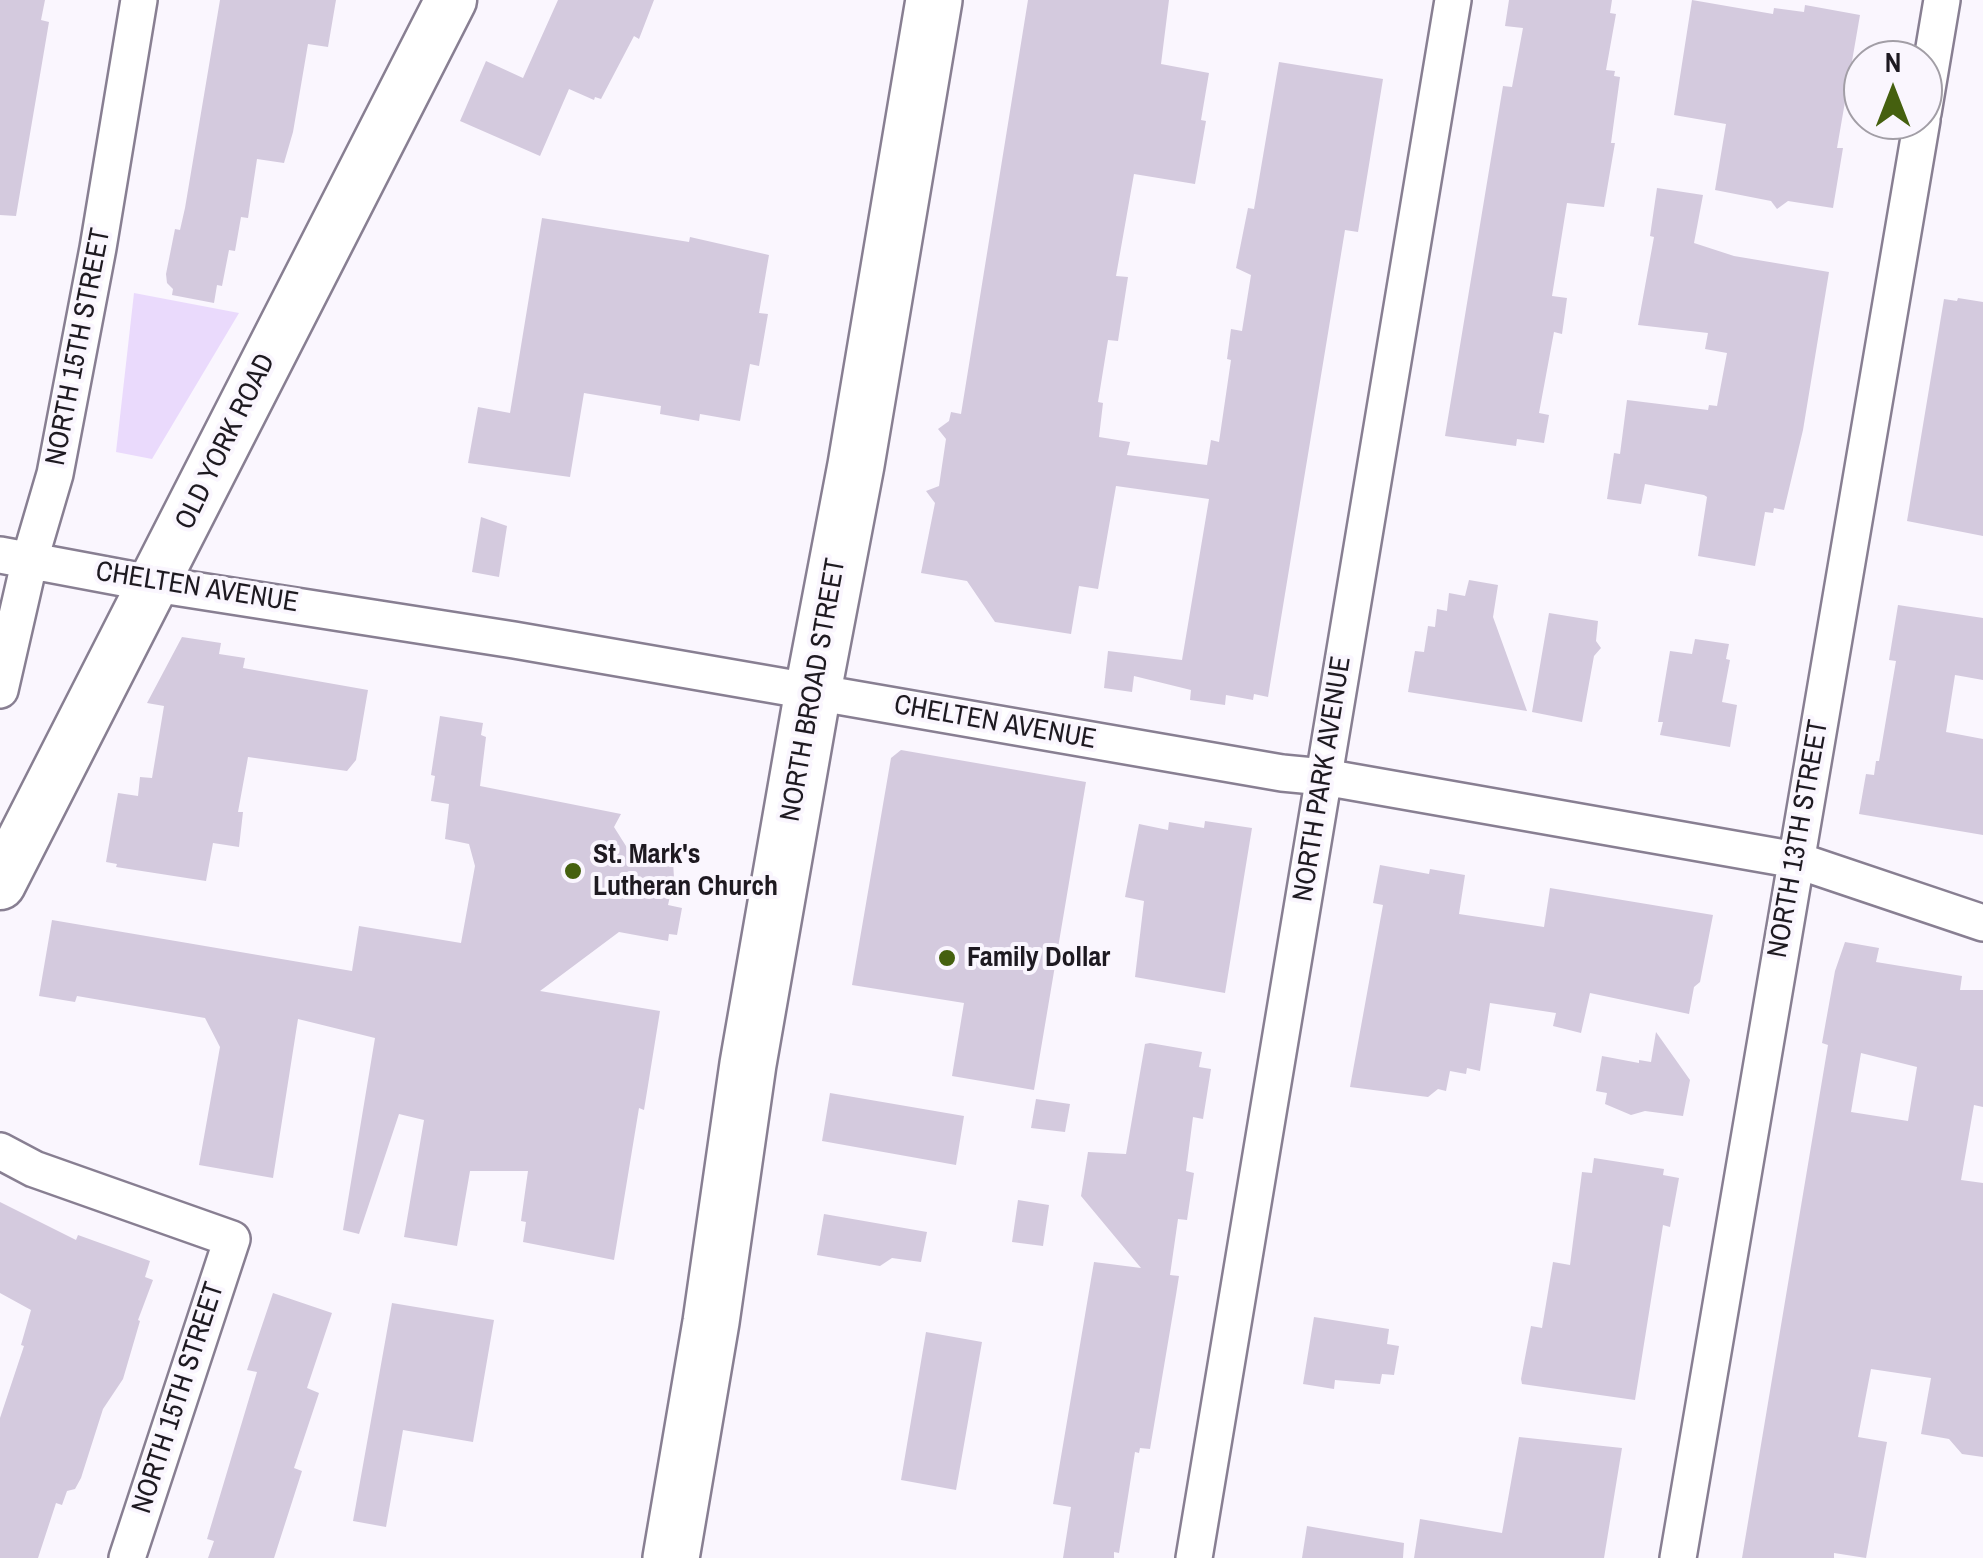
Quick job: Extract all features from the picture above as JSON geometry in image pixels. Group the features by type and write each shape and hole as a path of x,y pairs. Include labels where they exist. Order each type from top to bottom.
{"main road":[{"name":"NORTH BROAD STREET","path":"671,1558 711,1322 748,1064 812,691 856,465 934,0"}],"street":[{"name":"NORTH 15TH STREET","path":"0,690 15,557 55,474 98,248 138,0"},
{"name":"OLD YORK ROAD","path":"0,884 451,0"},
{"name":"NORTH PARK AVENUE","path":"1194,1558 1453,0"},
{"name":"NORTH 13TH STREET","path":"1935,40 1942,0"},
{"name":"NORTH 13TH STREET","path":"1678,1558 1918,140"},
{"name":"CHELTEN AVENUE","path":"15,557 155,584 442,628 1282,773 1324,776 1796,860 1983,923"},
{"name":"NORTH 15TH STREET","path":"0,1151 34,1169 232,1238 127,1558"}],"shaded area":[{"path":"134,293 239,313 152,459 116,452"}],"building":[{"path":"0,0 45,0 41,20 49,22 16,216 0,215"},
{"path":"220,0 336,0 328,47 308,44 284,163 257,159 248,218 241,217 235,251 229,250 222,286 217,285 214,303 172,295 166,274 175,229 180,230 185,208"},
{"path":"558,0 654,0 639,39 634,36 601,99 594,100 569,89 540,156 460,121 486,61 523,78"},
{"path":"1028,0 1169,0 1161,64 1209,73 1201,120 1206,121 1195,184 1134,174 1116,276 1128,277 1118,341 1108,340 1098,402 1103,403 1099,437 1130,442 1127,455 1207,465 1211,440 1219,442 1231,360 1227,359 1231,329 1242,331 1251,275 1236,268 1248,208 1254,209 1279,62 1383,79 1358,232 1345,230 1268,697 1254,694 1253,700 1226,695 1225,705 1190,700 1191,690 1134,676 1132,692 1104,688 1108,651 1182,660 1209,499 1116,486 1098,589 1079,586 1071,634 995,622 967,581 921,573 935,503 926,491 939,486 946,439 938,429 949,421 951,412 961,414"},
{"path":"1509,0 1612,0 1610,13 1616,14 1606,70 1615,71 1614,76 1620,77 1611,143 1615,143 1604,207 1567,203 1552,296 1567,298 1562,334 1554,332 1539,413 1549,415 1544,443 1517,439 1516,446 1445,436 1503,86 1512,87 1523,28 1505,26"},
{"path":"1692,0 1773,14 1774,8 1804,12 1805,5 1860,15 1856,40 1843,40 1843,113 1837,148 1843,148 1833,208 1788,201 1777,209 1771,201 1715,190 1726,124 1674,115"},
{"path":"1657,188 1703,195 1694,243 1734,256 1829,272 1803,430 1784,510 1774,508 1773,513 1765,512 1755,566 1698,556 1707,497 1704,495 1645,484 1641,504 1607,499 1614,453 1620,454 1627,400 1708,410 1709,405 1717,406 1727,353 1705,349 1708,333 1638,325 1654,237 1650,236"},
{"path":"542,218 689,242 690,237 769,255 759,313 768,314 759,366 750,364 740,421 700,414 699,421 660,414 661,406 584,393 570,477 468,463 478,407 510,413"},
{"path":"1944,299 1983,302 1983,536 1907,521"},
{"path":"481,517 507,526 499,577 472,572"},
{"path":"1469,580 1498,585 1493,617 1527,711 1408,692 1415,651 1424,652 1428,626 1435,627 1437,609 1447,611 1449,593 1465,596"},
{"path":"1898,605 1983,618 1983,680 1955,675 1946,732 1983,739 1983,835 1859,814 1866,774 1874,775 1879,761 1896,661 1889,660"},
{"path":"1549,613 1598,621 1596,641 1601,648 1594,656 1582,722 1532,712"},
{"path":"182,637 221,643 219,654 245,658 243,668 368,690 356,760 347,771 248,757 238,812 243,812 239,847 213,843 206,881 116,867 117,864 106,862 118,793 138,796 140,777 152,778 164,706 147,703"},
{"path":"1695,639 1729,644 1722,702 1737,705 1730,747 1660,735 1663,722 1658,722 1670,651 1692,654"},
{"path":"440,716 483,723 481,735 486,737 480,786 621,814 614,827 631,854 673,861 668,905 682,908 677,935 669,934 668,941 619,932 540,991 660,1011 644,1110 639,1108 614,1260 523,1242 526,1222 521,1221 528,1171 470,1171 457,1246 404,1237 424,1120 399,1114 359,1234 343,1230 375,1038 298,1019 273,1178 199,1165 220,1047 205,1018 77,996 75,1002 39,996 52,920 352,971 359,926 461,943 475,866 469,844 445,839 449,804 431,801"},
{"path":"901,750 1086,782 1034,1090 952,1076 964,1003 852,985 891,758"},
{"path":"1205,821 1252,828 1225,993 1135,977 1144,901 1125,897 1139,824 1168,830 1169,822 1204,828"},
{"path":"1380,865 1429,874 1430,869 1465,875 1459,914 1544,927 1550,888 1713,915 1700,982 1694,987 1689,1014 1590,993 1581,1033 1553,1026 1556,1013 1490,1003 1480,1071 1450,1071 1446,1091 1438,1089 1428,1097 1350,1087 1383,905 1373,903"},
{"path":"1845,942 1879,948 1876,962 1962,976 1960,990 1983,990 1983,1107 1974,1105 1961,1180 1983,1183 1983,1457 1962,1454 1949,1439 1921,1434 1931,1378 1871,1369 1858,1437 1887,1442 1866,1558 1834,1553 1834,1558 1742,1558 1828,1045 1822,1043 1835,971","holes":["1861,1053 1917,1067 1908,1121 1851,1112"]},
{"path":"1656,1032 1690,1080 1683,1116 1645,1111 1631,1115 1605,1104 1607,1093 1596,1091 1602,1056 1651,1062"},
{"path":"1145,1044 1202,1052 1199,1067 1211,1069 1203,1119 1193,1117 1186,1171 1194,1173 1187,1220 1178,1219 1170,1275 1179,1276 1150,1449 1135,1452 1119,1553 1114,1552 1114,1558 1063,1558 1071,1507 1053,1504 1094,1262 1141,1268 1081,1196 1088,1152 1126,1154"},
{"path":"830,1093 964,1116 956,1165 822,1141"},
{"path":"1036,1099 1070,1104 1065,1132 1031,1128"},
{"path":"1594,1158 1664,1169 1663,1175 1679,1178 1670,1227 1663,1225 1635,1400 1522,1384 1521,1379 1531,1326 1542,1328 1553,1262 1570,1265 1582,1172 1592,1173"},
{"path":"1018,1200 1049,1205 1043,1246 1012,1242"},
{"path":"0,1202 76,1240 78,1235 150,1261 145,1277 153,1280 123,1379 103,1409 81,1478 75,1489 67,1491 62,1505 56,1503 38,1558 0,1558 0,1418 24,1346 21,1345 31,1310 0,1293"},
{"path":"824,1214 927,1232 921,1262 892,1258 880,1266 817,1255"},
{"path":"273,1293 332,1313 307,1388 319,1393 294,1468 302,1471 274,1558 208,1558 214,1541 207,1539 257,1372 247,1370"},
{"path":"392,1303 494,1320 473,1442 403,1430 386,1527 353,1521"},
{"path":"1314,1317 1389,1329 1387,1344 1399,1346 1394,1375 1382,1374 1380,1384 1335,1380 1334,1389 1303,1384"},
{"path":"926,1332 982,1342 956,1490 901,1480"},
{"path":"1519,1437 1622,1448 1604,1558 1414,1558 1420,1519 1502,1533"},
{"path":"1307,1526 1404,1543 1403,1558 1302,1558"}],"place":[{"name":"St. Mark's Lutheran Church","path":"573,871"},
{"name":"Family Dollar","path":"947,958"}]}
